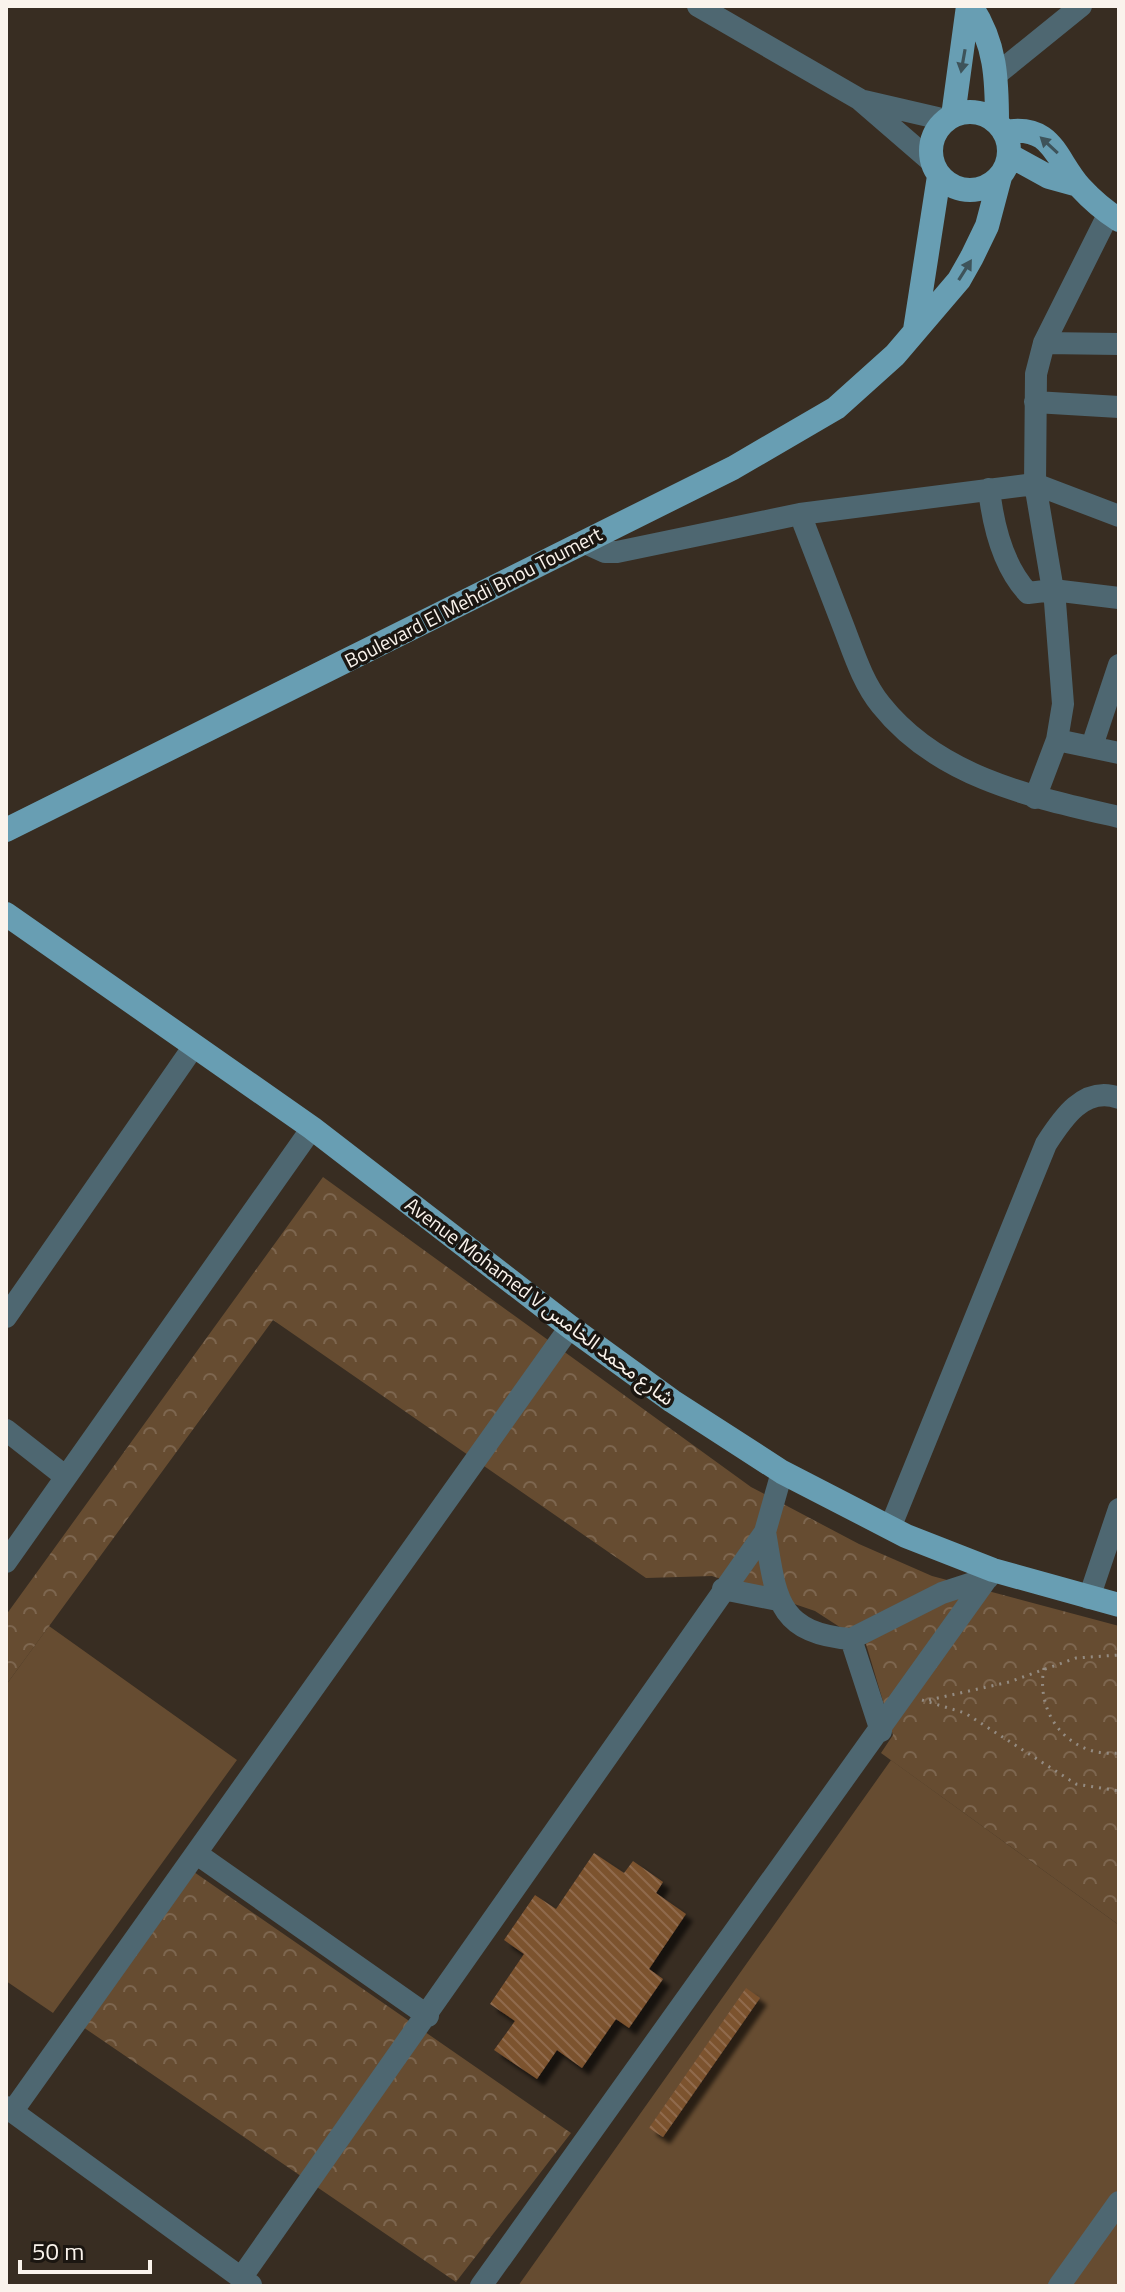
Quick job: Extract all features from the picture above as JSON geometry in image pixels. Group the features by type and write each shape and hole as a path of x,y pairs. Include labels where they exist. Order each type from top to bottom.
{"main road":[{"name":"Boulevard El Mehdi Bnou Toumert","path":"6,830 733,468 836,408 873,378 959,280 987,226 1003,147 997,74 989,38 970,6"},
{"name":"Boulevard El Mehdi Bnou Toumert","path":"915,330 936,170 932,140 949,118 970,6"},
{"path":"949,118 976,112 1003,147"},
{"path":"936,170 950,184 976,190 1003,147 1028,131 1052,145 1078,185 1114,217"},
{"name":"Avenue Mohamed V شارع محمد الخامس","path":"6,914 312,1128 570,1327 672,1401 782,1472 890,1528 990,1574 1119,1605"}],"street":[{"path":"698,6 859,99 936,170"},
{"path":"997,74 1081,6"},
{"path":"859,99 949,118"},
{"path":"1035,798 1057,740 1063,704 1053,590 1035,484 1036,374 1044,343 1114,217"},
{"path":"1044,343 1119,344"},
{"path":"1035,402 1119,407"},
{"path":"583,542 605,552 617,552 800,514 1035,484 1119,516"},
{"path":"989,489 994,527 1016,580 1028,593 1053,590 1119,598"},
{"path":"800,514 862,674 880,704 899,724 957,766 988,782 1035,798 1119,817"},
{"path":"1092,746 1119,665"},
{"path":"1057,740 1119,753"},
{"path":"6,1317 194,1046"},
{"path":"890,1528 1046,1144 1077,1104 1094,1097 1119,1098"},
{"path":"6,1562 312,1128"},
{"path":"570,1327 197,1854 9,2110 246,2282 765,1532 782,1472"},
{"path":"6,1430 66,1477"},
{"path":"1089,1598 1119,1509"},
{"path":"765,1532 778,1600 797,1623 807,1629 851,1639 942,1593 990,1574"},
{"path":"481,2286 881,1731 917,1697 990,1574"},
{"path":"723,1589 778,1600"},
{"path":"851,1639 881,1731"},
{"path":"197,1854 428,2016"},
{"path":"1059,2286 1119,2202"}],"path":[{"path":"917,1697 1009,1682 1076,1658 1119,1655"},
{"path":"1044,1668 1041,1684 1044,1707 1055,1727 1072,1742 1092,1752 1119,1753"},
{"path":"917,1697 965,1713 1076,1784 1119,1791"}],"green space":[{"path":"323,1177 751,1487 859,1544 932,1576 1119,1626 1119,1925 881,1753 893,1735 866,1644 815,1611 712,1576 646,1578 273,1320 6,1685 6,1615"},
{"path":"49,1626 237,1760 53,2013 6,1981 6,1685"},
{"path":"891,1760 1119,1925 1119,2286 518,2286"},
{"path":"194,1872 571,2133 456,2282 83,2027"}],"building":[{"path":"594,1853 624,1873 633,1861 663,1882 656,1893 686,1914 649,1969 663,1979 629,2028 616,2019 582,2068 557,2050 537,2079 494,2050 515,2021 490,2004 524,1954 504,1940 535,1895 556,1909"},
{"path":"746,1988 760,1998 663,2137 649,2128"}]}
